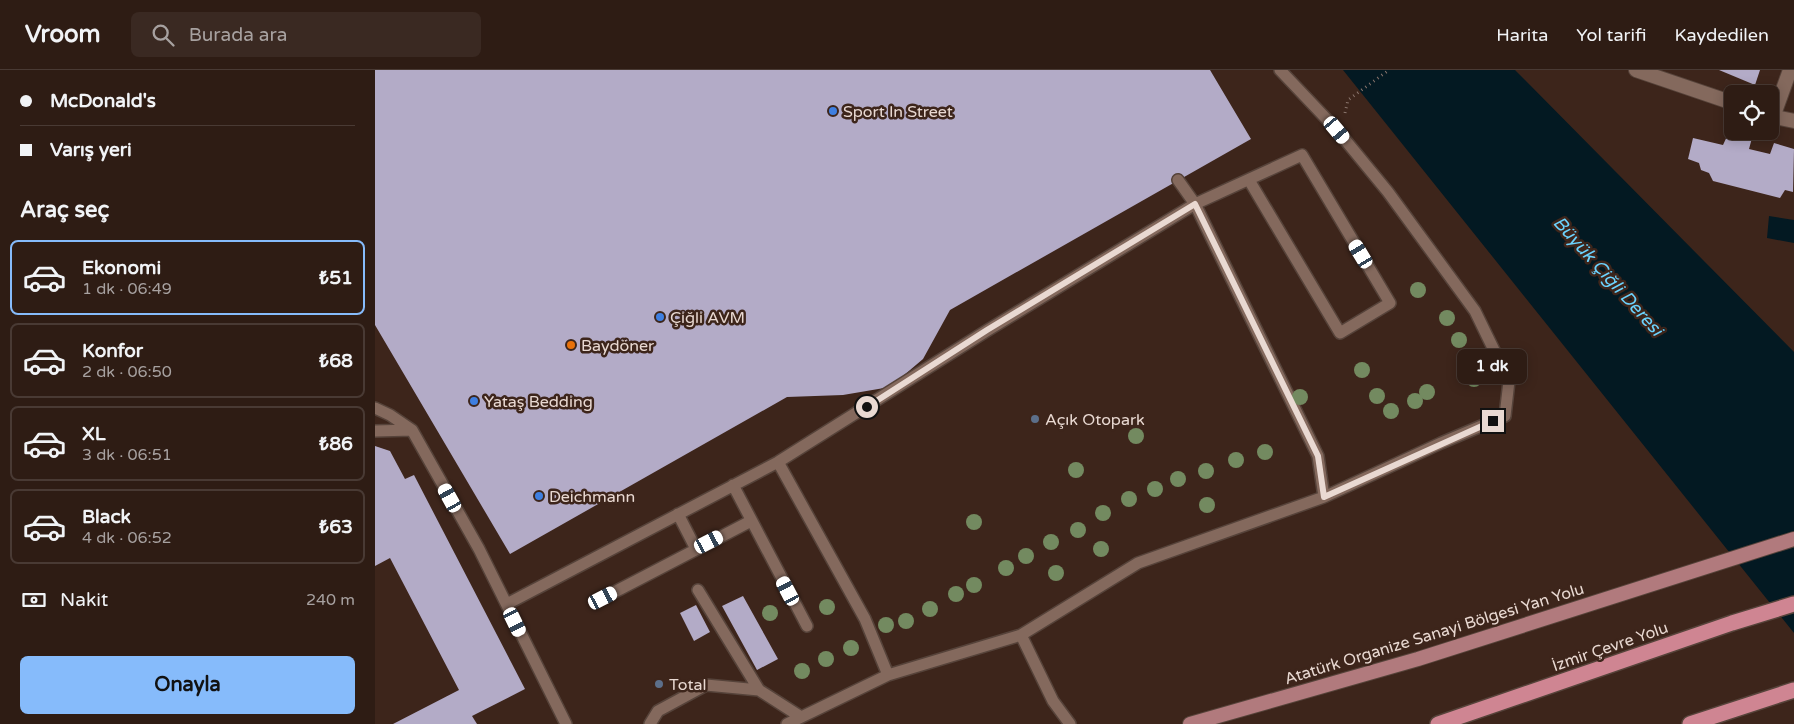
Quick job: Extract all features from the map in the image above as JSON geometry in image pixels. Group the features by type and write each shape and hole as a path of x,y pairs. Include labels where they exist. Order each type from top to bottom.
{"highway":[{"name":"İzmir Çevre Yolu","path":"1438,724 1732,623 1794,604"},
{"path":"1691,724 1788,692"}],"main road":[{"name":"Atatürk Organize Sanayi Bölgesi Yan Yolu","path":"1190,724 1419,658 1794,539"}],"street":[{"path":"1636,70 1724,100"},
{"path":"1779,99 1790,70"},
{"path":"1779,118 1794,121"}],"lane":[{"path":"787,724 889,675 1021,635 1138,563 1324,497 1505,416 1509,381 1475,311 1388,192 1337,130 1280,70"},
{"path":"507,604 778,462 987,330 1195,204 1302,155 1390,303 1340,333 1249,180"},
{"path":"1178,180 1195,204 1318,456 1324,497"},
{"path":"375,408 390,415 412,430 479,549 566,724"},
{"path":"375,431 412,430"},
{"path":"778,462 865,619 889,675"},
{"path":"733,485 807,626"},
{"path":"678,514 696,550"},
{"path":"603,598 751,520"},
{"path":"699,590 759,690 801,717"},
{"path":"1021,635 1053,701 1070,724"},
{"path":"650,724 658,711 706,685 759,690"}],"path":[{"path":"1348,100 1389,70"}],"water":[{"name":"Büyük Çiğli Deresi","path":"1343,70 1515,70 1794,352 1794,633"},
{"path":"1769,216 1794,220 1794,243 1767,238"}],"building":[{"name":"Çiğli AVM","path":"375,70 1210,70 1251,139 950,310 923,359 890,387 843,395 787,397 510,554 375,325"},
{"path":"1719,70 1760,70 1755,85"},
{"path":"1693,138 1723,145 1725,140 1751,140 1749,149 1770,154 1774,143 1794,149 1793,192 1785,190 1780,198 1713,181 1709,173 1701,170 1699,163 1688,159"},
{"path":"375,446 390,451 405,479 414,475 525,689 472,716 477,724 393,724 459,690 390,558 375,566"},
{"path":"743,596 778,659 757,670 722,606"},
{"path":"696,605 710,632 694,641 680,613"}],"place":[{"name":"Sport In Street","path":"833,111"},
{"name":"Çiğli AVM","path":"660,317"},
{"name":"Baydöner","path":"571,345"},
{"name":"Yataş Bedding","path":"474,401"},
{"name":"Açık Otopark","path":"1035,419"},
{"name":"Deichmann","path":"539,496"},
{"name":"Total","path":"659,684"}],"route":[{"path":"867,407 987,330 1195,204 1318,456 1324,497 1493,421"}]}
